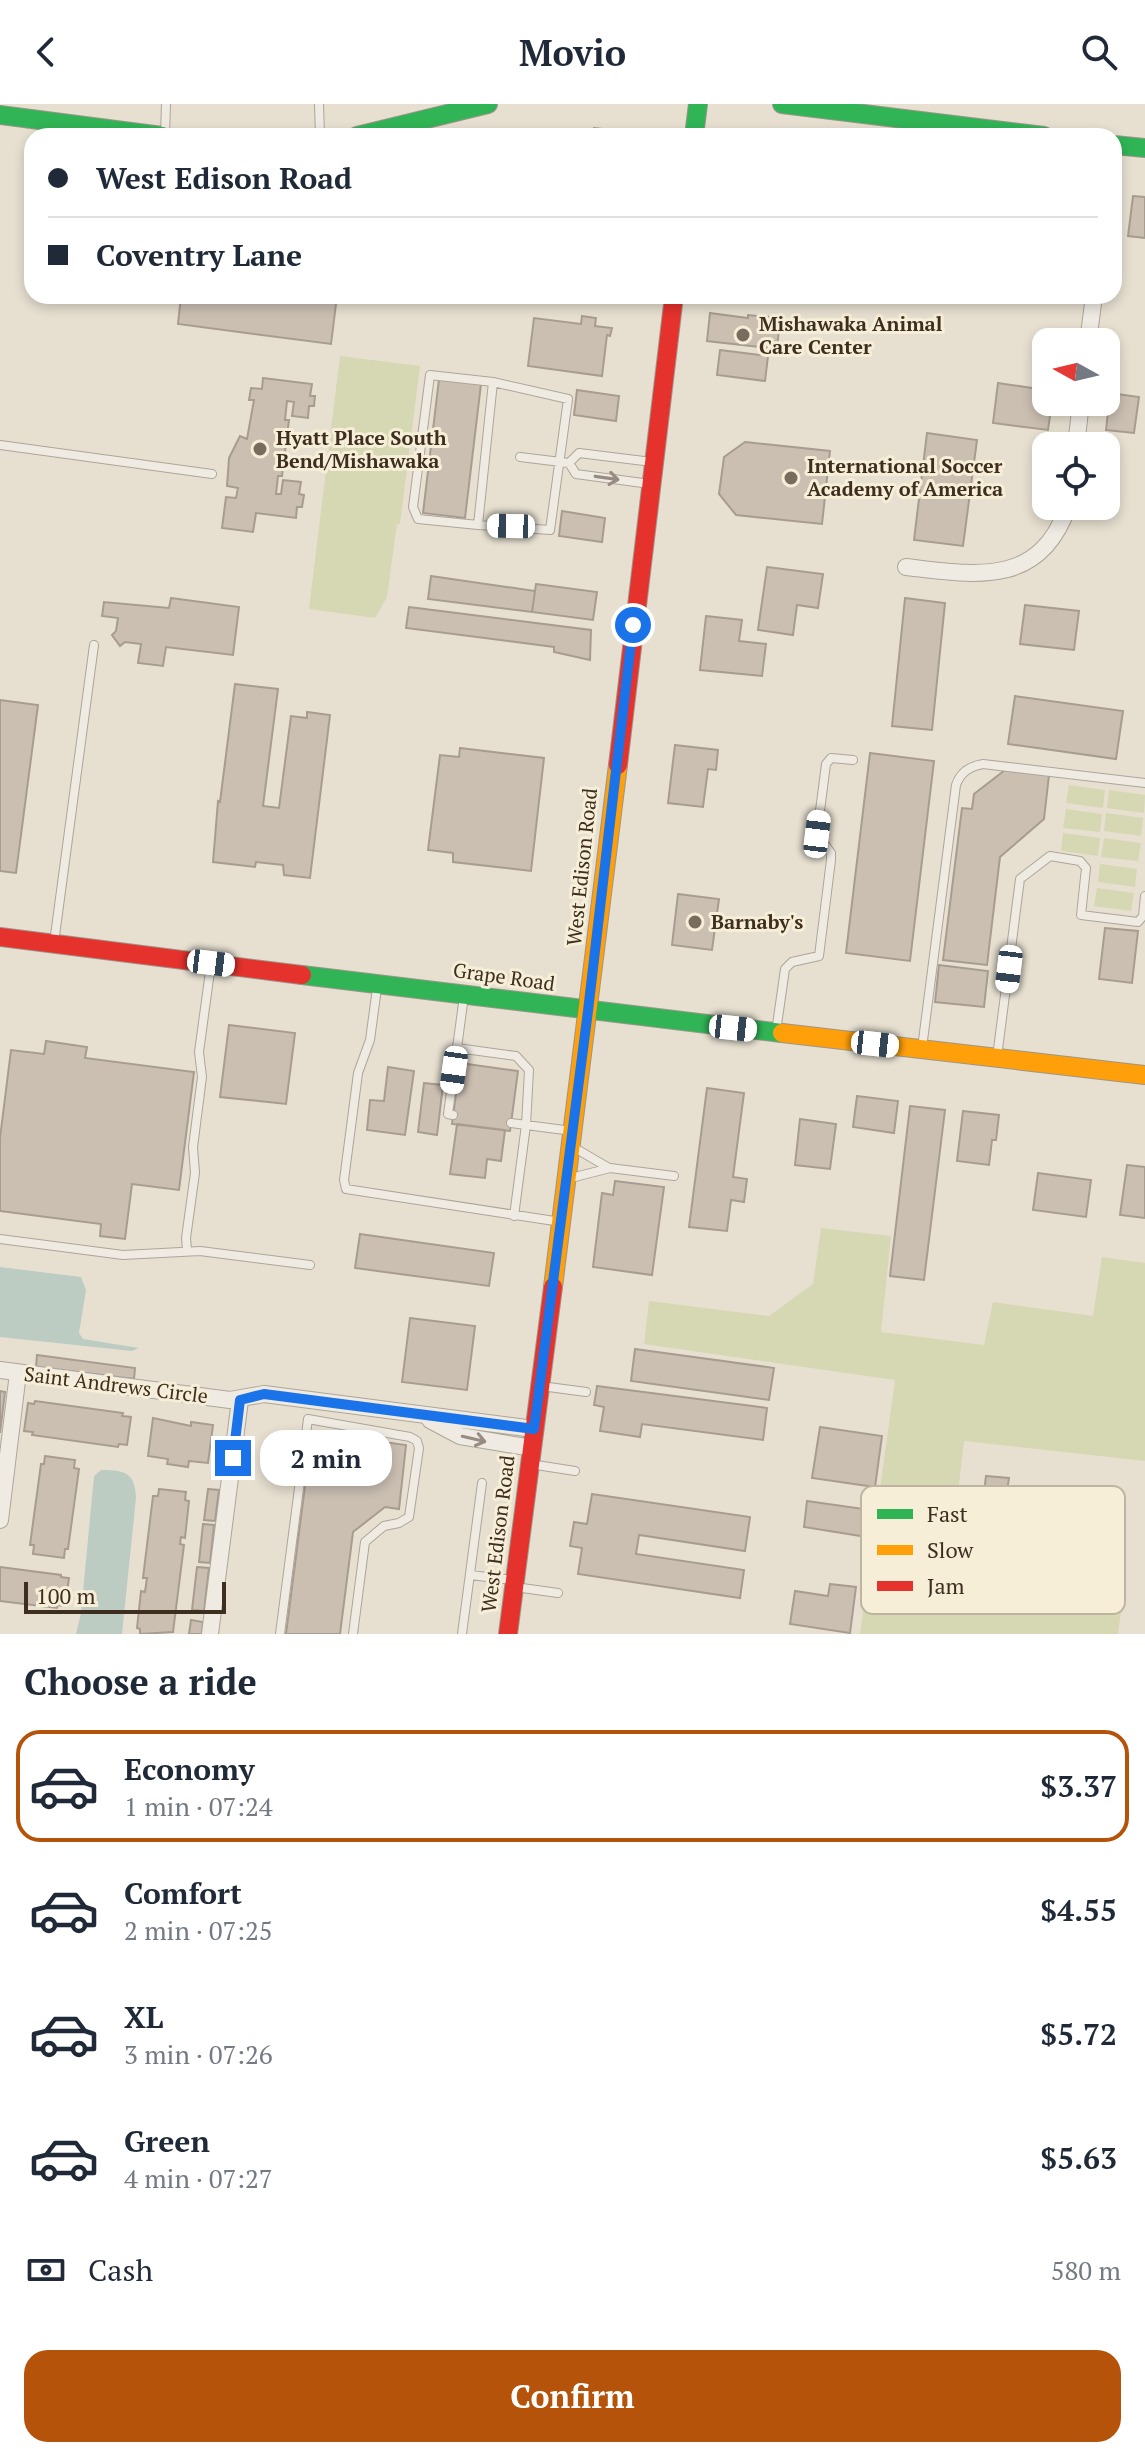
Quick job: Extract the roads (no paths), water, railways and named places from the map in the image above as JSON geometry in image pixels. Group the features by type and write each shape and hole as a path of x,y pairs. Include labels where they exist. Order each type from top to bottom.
{"main road":[{"path":"390,128 488,104"},
{"path":"695,128 698,104"},
{"path":"782,104 907,112 998,128"},
{"path":"0,115 102,128"},
{"path":"1122,146 1145,148"},
{"name":"West Edison Road","path":"508,1634 588,1011 673,304"},
{"name":"Grape Road","path":"0,937 588,1011 1145,1075"}],"street":[{"path":"1090,328 1093,304"},
{"path":"906,567 983,575 1018,566 1041,549 1063,520"},
{"name":"Saint Andrews Circle","path":"0,1370 240,1400 264,1394 422,1415 532,1447"},
{"path":"0,1520 18,1373"},
{"path":"210,1634 240,1400"}],"lane":[{"path":"164,128 166,104"},
{"path":"319,104 320,128"},
{"path":"430,375 493,382 568,399 564,462 550,530 418,519 413,507 430,375"},
{"path":"478,525 493,382"},
{"path":"0,445 212,474"},
{"path":"520,457 564,462 579,453 653,462"},
{"path":"564,462 576,474 651,485"},
{"path":"54,944 94,645"},
{"path":"776,1032 785,969 792,962 819,956 831,860 831,853 817,834 826,764 831,758 853,760"},
{"path":"922,1049 956,785 962,775 983,764 1145,783"},
{"path":"997,1058 1020,879 1050,856 1077,859 1086,868 1081,915 1099,918 1138,922 1143,916 1145,896"},
{"path":"187,1250 195,1173 193,1147 202,1077 199,1052 211,963"},
{"path":"378,983 370,1040 358,1073 344,1180 346,1189 561,1222"},
{"path":"453,1115 448,1114 464,994"},
{"path":"457,1048 516,1056 529,1070 526,1125 514,1216"},
{"path":"511,1123 572,1138 610,1168"},
{"path":"567,1179 610,1168 674,1176"},
{"path":"0,1239 123,1255 187,1250 310,1265"},
{"path":"540,1386 586,1392"},
{"path":"280,1634 308,1419 410,1437 417,1441 419,1448 409,1517 405,1521 384,1526 365,1542 353,1634"},
{"path":"532,1447 575,1471"},
{"path":"462,1634 482,1483"},
{"path":"470,1575 558,1593"}],"place":[{"name":"Mishawaka Animal Care Center","path":"743,335"},
{"name":"Hyatt Place South Bend/Mishawaka","path":"260,449"},
{"name":"International Soccer Academy of America","path":"791,478"},
{"name":"Barnaby's","path":"695,922"}]}
